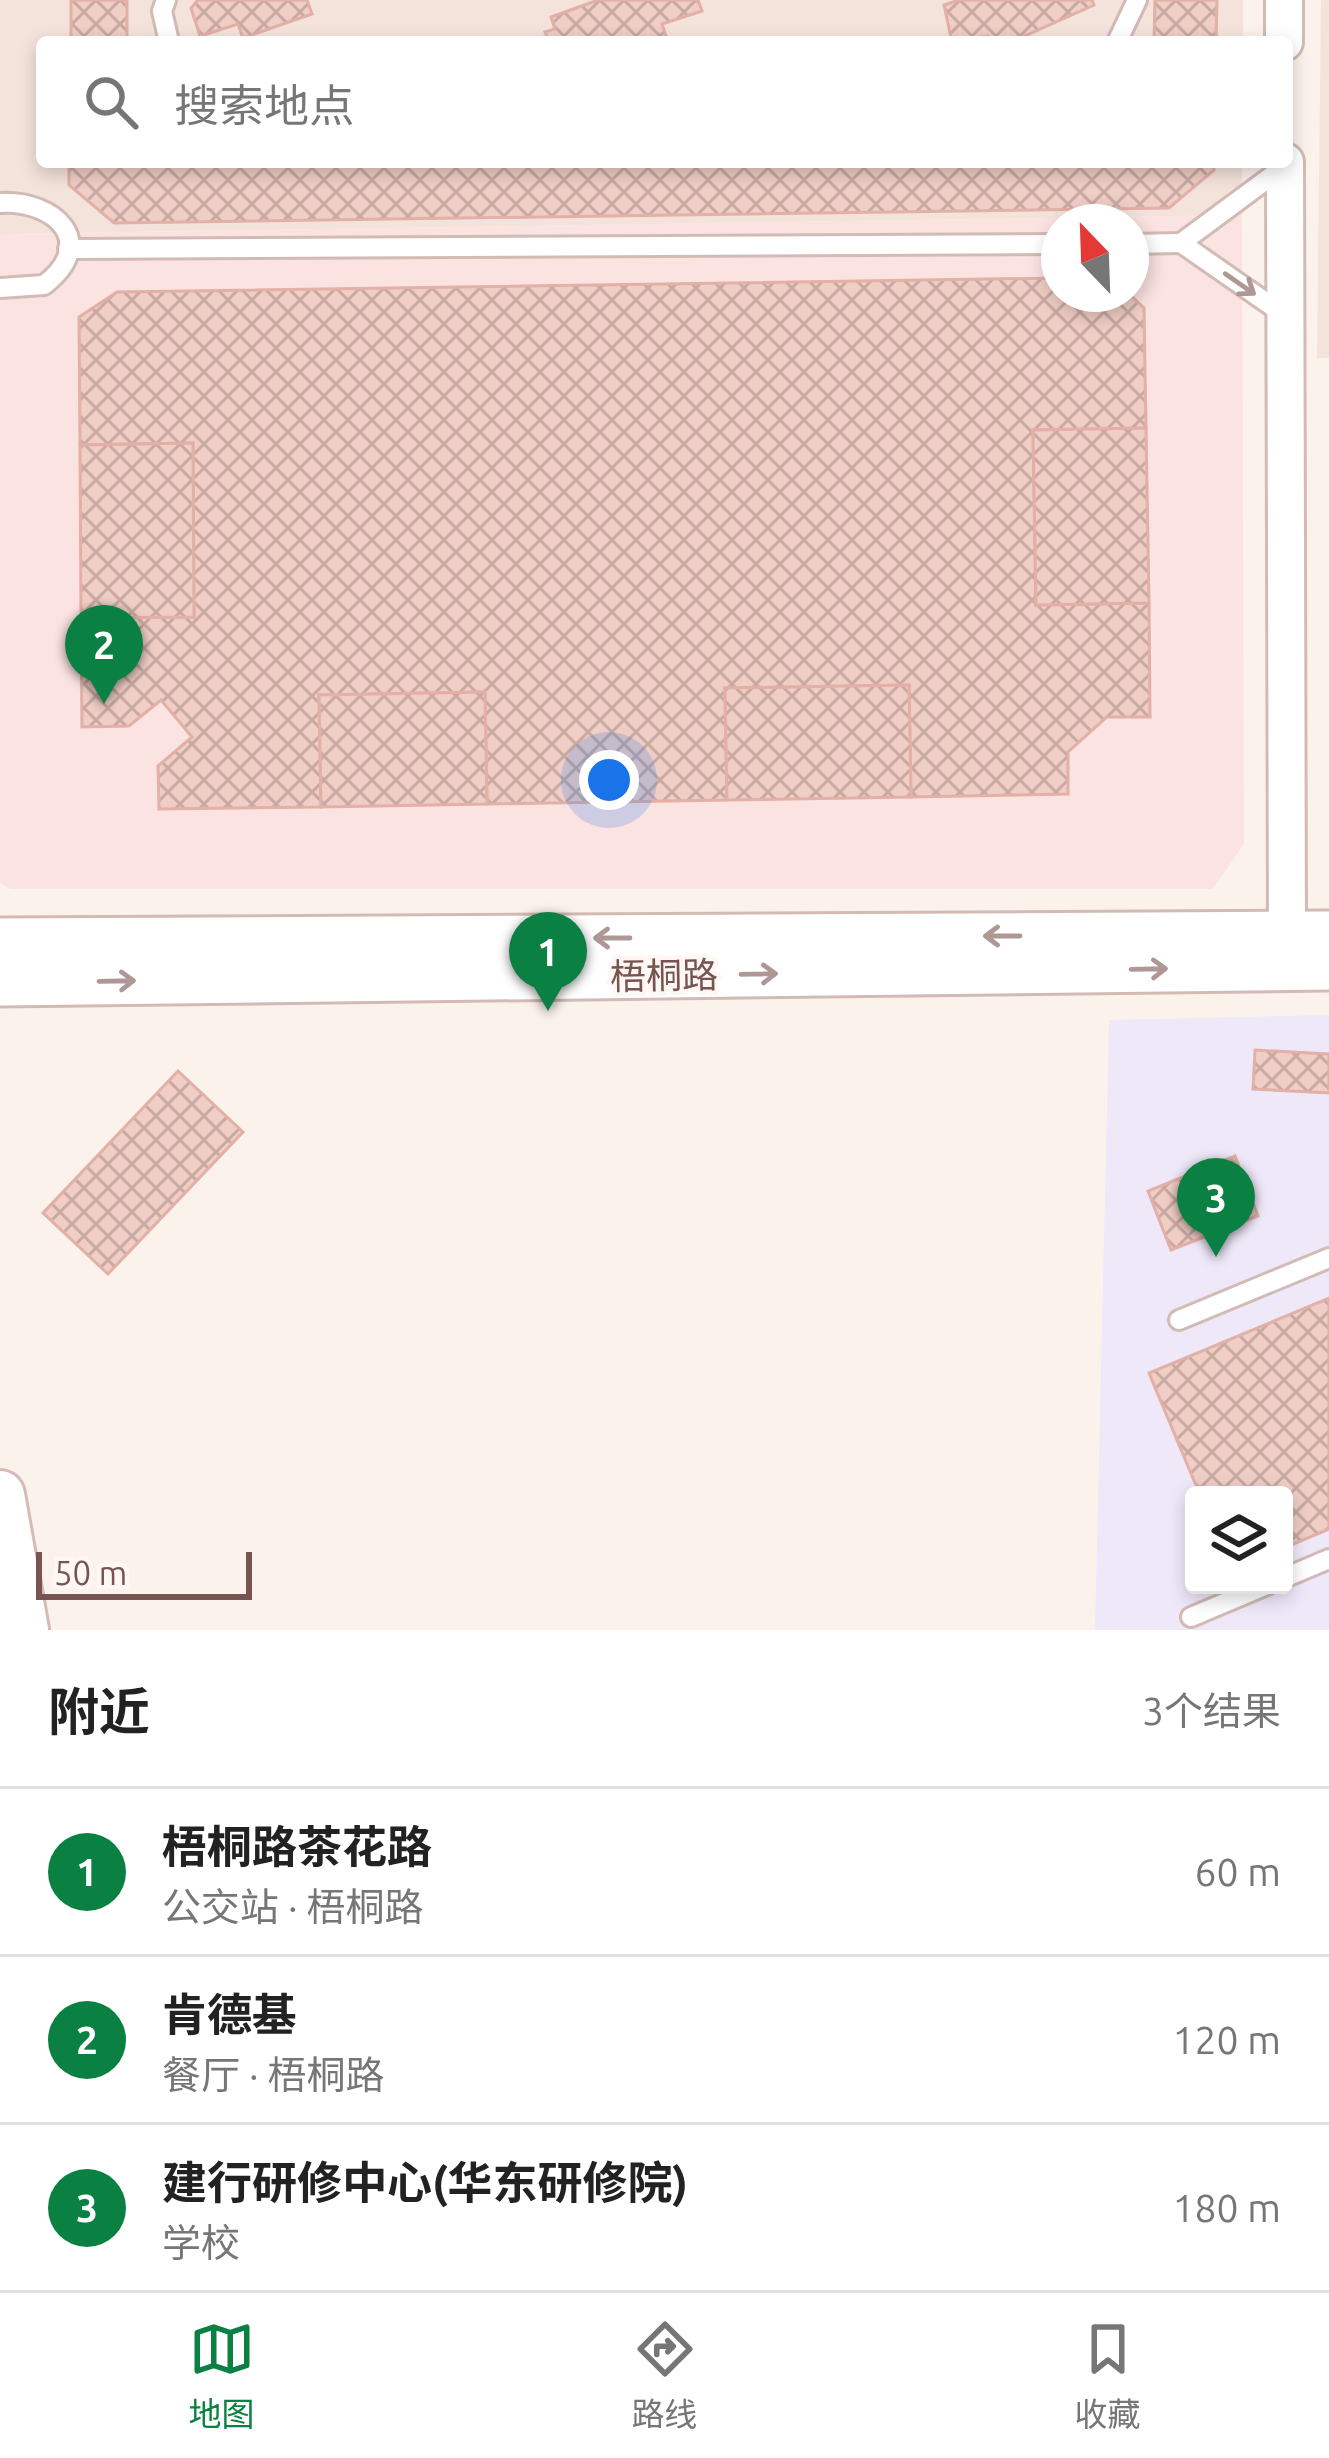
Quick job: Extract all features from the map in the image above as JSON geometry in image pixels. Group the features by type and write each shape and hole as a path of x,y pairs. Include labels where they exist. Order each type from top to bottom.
{"main road":[{"path":"0,1495 24,1630"}],"street":[{"path":"1284,0 1285,36"},
{"path":"1285,168 1308,934"},
{"name":"梧桐路","path":"0,941 1308,934"},
{"name":"梧桐路","path":"0,983 1329,967"}],"lane":[{"path":"166,0 162,10 168,36"},
{"path":"1120,36 1137,0"},
{"path":"1181,243 1280,168"},
{"path":"0,202 24,202 51,211 60,221 68,248 64,263 44,285 0,289"},
{"path":"1149,244 1181,243 1286,316"},
{"path":"68,248 1041,244"},
{"path":"1179,1320 1329,1258"},
{"path":"1293,1574 1329,1559"},
{"path":"1190,1617 1246,1594"}],"shaded area":[{"path":"0,0 1243,0 1243,36 36,36 36,168 1242,168 1242,215 1149,216 1149,204 1041,204 1041,218 0,234"},
{"path":"1321,0 1329,0 1329,358 1317,358"},
{"path":"1242,215 1244,844 1213,889 10,889 0,882 0,234 1041,218 1041,312 1149,312 1149,216"},
{"path":"1329,1015 1329,1630 1095,1630 1109,1020"}],"building":[{"path":"71,0 127,0 127,36 71,36"},
{"path":"198,0 307,0 312,14 249,36 242,36 238,24 200,36 191,8"},
{"path":"598,0 698,0 702,11 662,24 666,36 547,36 545,32 555,29 551,17"},
{"path":"959,0 1092,0 1094,5 1024,36 951,36 944,5"},
{"path":"1155,0 1217,0 1216,36 1154,36"},
{"path":"69,168 1214,168 1169,208 1041,204 1041,210 114,223 69,185"},
{"path":"1041,278 1041,312 1144,312 1146,428 1033,430 1036,605 1149,603 1150,717 1107,717 1068,752 1068,794 911,797 909,685 725,688 727,800 487,804 485,692 319,695 321,807 159,809 158,766 192,737 161,700 129,726 82,727 81,618 194,617 193,443 80,445 79,317 117,292"},
{"path":"1146,428 1149,603 1036,605 1033,430"},
{"path":"193,443 194,617 81,618 80,445"},
{"path":"909,685 911,797 727,800 725,688"},
{"path":"485,692 487,804 321,807 319,695"},
{"path":"1255,1050 1329,1054 1329,1093 1253,1089"},
{"path":"178,1071 243,1132 108,1274 43,1213"},
{"path":"1235,1156 1258,1216 1171,1250 1148,1191"},
{"path":"1329,1298 1329,1529 1293,1544 1293,1486 1196,1486 1149,1373"}],"place":[{"name":"肯德基","path":"104,704"},
{"name":"梧桐路茶花路","path":"548,1011"},
{"name":"建行研修中心(华东研修院)","path":"1216,1257"}]}
